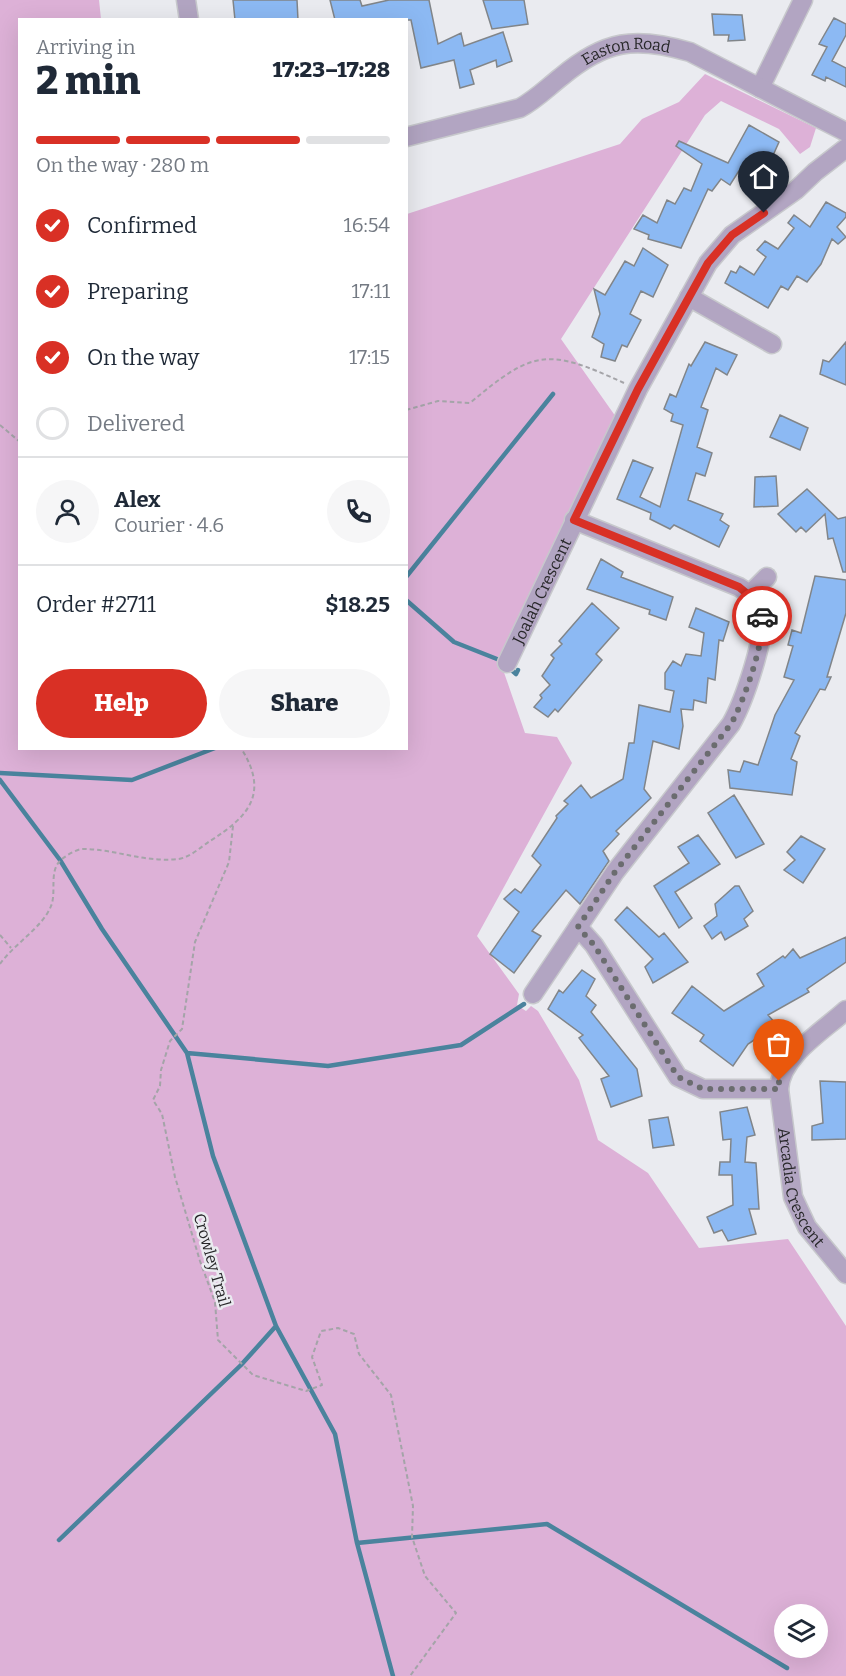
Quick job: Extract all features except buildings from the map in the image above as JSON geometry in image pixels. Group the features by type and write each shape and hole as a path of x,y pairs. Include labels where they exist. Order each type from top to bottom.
{"street":[{"path":"186,0 189,18"},
{"path":"760,88 803,0"},
{"name":"Easton Road","path":"408,136 520,108 531,102 583,59 600,50 619,44 648,43 690,52 846,132"},
{"name":"Joalah Crescent","path":"507,663 638,389 708,263 732,235 796,190 846,148"},
{"path":"689,297 772,344"},
{"path":"533,994 615,872 731,724 740,709 762,631 761,610 750,594 574,520"},
{"path":"750,594 767,578"},
{"path":"578,927 594,945 678,1077 703,1089 779,1089"},
{"name":"Arcadia Crescent","path":"846,1010 789,1062 781,1074 779,1089 793,1197 807,1227 846,1274"}],"path":[{"path":"408,409 438,401 470,403 496,381 530,360 561,358 638,389"},
{"path":"0,425 18,440"},
{"path":"0,964 11,948 45,918 52,904 54,876 60,860 80,848 146,860 181,859 233,826 251,803 254,778 242,750"},
{"name":"Crowley Trail","path":"233,826 229,862 195,942 182,1029 170,1041 161,1070 160,1086 153,1100 162,1114 175,1177 215,1302 218,1340 253,1375 306,1392 322,1385 312,1357 321,1331 338,1328 354,1334 359,1354 391,1395 413,1506 412,1537 425,1576 456,1613 410,1676"},
{"path":"0,935 11,948"}],"shaded area":[{"path":"0,0 99,0 101,18 18,18 18,750 408,750 408,214 620,144 642,119 679,102 705,74 816,128 810,147 800,154 779,129 721,101 705,115 561,339 616,417 499,658 525,733 557,737 572,763 477,936 519,994 517,1005 526,1011 531,1006 538,1011 579,1080 598,1140 648,1173 699,1248 788,1239 846,1326 846,1676 0,1676"}],"waterway":[{"path":"408,575 553,394"},
{"path":"408,602 454,642 502,661"},
{"path":"508,667 516,674 518,670"},
{"path":"0,773 132,780 210,750"},
{"path":"0,780 60,860 102,929 187,1053 213,1156 276,1326 335,1434 357,1543 393,1676"},
{"path":"187,1053 328,1066 461,1045 524,1004"},
{"path":"59,1540 241,1365 276,1326"},
{"path":"357,1543 547,1524 787,1668"}],"way so far":[{"path":"762,616 762,631 740,709 696,770 615,872 578,927 594,945 678,1077 690,1085 703,1089 779,1089 779,1081"}],"route":[{"path":"762,616 757,602 739,587 574,520 638,389 708,263 732,235 764,213"}]}
